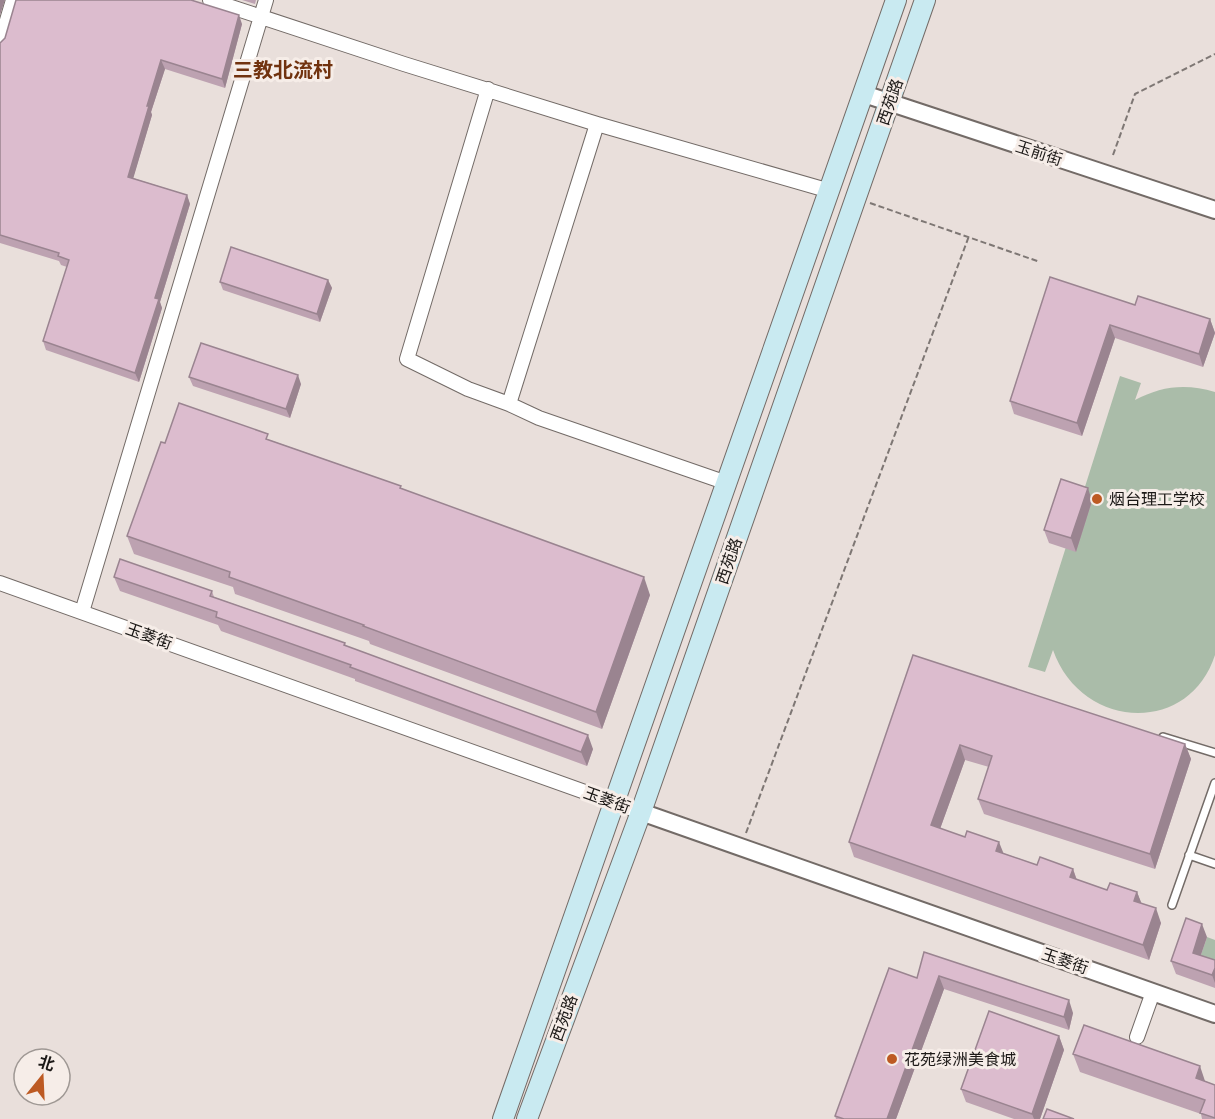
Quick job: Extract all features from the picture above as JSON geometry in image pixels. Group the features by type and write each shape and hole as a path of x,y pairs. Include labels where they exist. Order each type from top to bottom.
{"main road":[{"name":"西苑路","path":"503,1119 896,0"},
{"name":"西苑路","path":"527,1119 641,812 925,0"}],"street":[{"path":"0,44 13,0"},
{"path":"210,0 597,124 830,191"},
{"path":"82,612 266,0"},
{"path":"488,89 407,358 468,388 539,418 727,483"},
{"name":"玉前街","path":"864,94 1215,210"},
{"path":"509,404 597,124"},
{"name":"玉菱街","path":"0,583 1215,1014"},
{"path":"1137,1037 1153,993"}],"lane":[{"path":"1158,735 1215,753"},
{"path":"1172,905 1212,801 1215,783"},
{"path":"1190,855 1215,864"}],"path":[{"path":"1113,155 1136,94 1215,54"},
{"path":"856,199 1040,262"},
{"path":"740,847 969,236"}],"green space":[{"path":"1120,376 1141,383 1135,400 1174,387 1194,387 1215,392 1215,655 1202,681 1183,700 1160,710 1135,713 1110,708 1086,696 1067,677 1053,650 1045,672 1028,667"},
{"path":"1207,937 1215,940 1215,972 1197,966"}],"building":[{"path":"16,0 191,0 239,15 222,79 161,60 147,106 149,106 128,177 187,195 155,298 159,299 135,373 43,341 69,260 58,256 59,253 0,235 0,43 5,38"},
{"path":"231,247 328,280 317,314 220,282"},
{"path":"1050,277 1135,305 1138,296 1210,319 1199,354 1110,325 1077,423 1010,401"},
{"path":"201,343 298,375 286,409 189,377"},
{"path":"179,403 268,434 266,439 401,486 400,488 644,577 596,712 229,577 230,572 127,536 161,442 165,443"},
{"path":"1061,479 1088,488 1071,538 1044,530"},
{"path":"120,559 212,591 210,596 345,643 344,645 588,735 581,752 350,667 351,665 216,617 217,612 114,577"},
{"path":"913,655 1185,744 1150,854 978,799 992,756 960,745 931,825 965,837 967,831 999,842 996,851 1037,865 1040,857 1073,869 1070,877 1107,890 1110,883 1137,892 1134,901 1156,908 1143,945 849,842"},
{"path":"1186,918 1202,924 1193,953 1215,960 1212,975 1171,961"},
{"path":"924,952 1069,1000 1064,1017 939,976 887,1119 844,1119 835,1116 889,968 917,978"},
{"path":"989,1011 1059,1036 1032,1114 961,1089"},
{"path":"1084,1025 1200,1066 1196,1078 1215,1085 1215,1118 1200,1113 1205,1100 1073,1054"},
{"path":"1047,1109 1074,1119 1043,1119"}],"place":[{"name":"烟台理工学校","path":"1097,499"},
{"name":"花苑绿洲美食城","path":"892,1059"}],"district":[{"name":"三教北流村","path":"283,70"}]}
